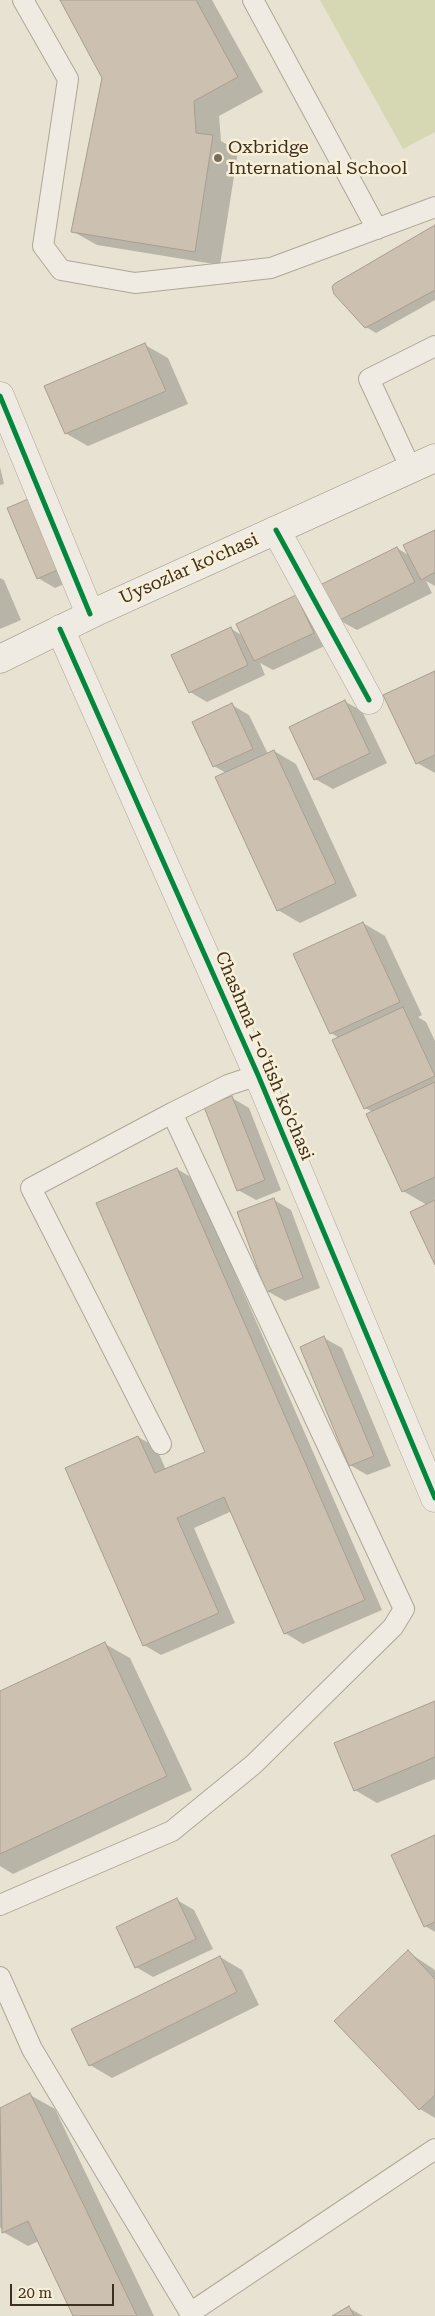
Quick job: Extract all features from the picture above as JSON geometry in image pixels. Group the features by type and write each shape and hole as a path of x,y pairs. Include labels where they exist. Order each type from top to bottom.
{"street":[{"path":"0,396 90,614"},
{"name":"Uysozlar ko'chasi","path":"0,658 90,614 423,464"},
{"path":"276,530 369,700"},
{"name":"Chashma 1-o'tish ko'chasi","path":"60,629 258,1075 435,1498"}],"lane":[{"path":"23,0 68,79 43,246 61,270 135,283 271,268 435,207"},
{"path":"253,0 377,229"},
{"path":"423,464 368,379 435,346"},
{"path":"162,1444 31,1188 228,1085 258,1075"},
{"path":"0,1905 172,1831 254,1764 394,1627 404,1609 172,1113"},
{"path":"0,1977 32,2049 191,2314 435,2149"}],"green space":[{"path":"320,0 435,0 435,132 403,149"}],"building":[{"path":"60,0 196,0 238,77 194,101 196,133 213,135 195,252 71,232 102,78"},
{"path":"435,225 435,290 365,328 334,294 332,287 334,284"},
{"path":"145,343 166,391 65,434 44,386"},
{"path":"33,497 62,568 37,579 7,508"},
{"path":"435,530 435,572 421,580 403,545"},
{"path":"397,547 415,582 338,621 320,585"},
{"path":"296,595 314,633 254,661 236,624"},
{"path":"231,627 248,665 189,693 171,655"},
{"path":"435,671 435,755 416,764 383,695"},
{"path":"345,700 370,753 314,780 289,727"},
{"path":"232,703 253,749 213,767 192,722"},
{"path":"274,750 336,883 277,911 215,777"},
{"path":"363,922 400,1002 330,1034 293,954"},
{"path":"403,1007 435,1076 364,1109 332,1040"},
{"path":"435,1082 435,1177 402,1192 366,1114"},
{"path":"232,1096 265,1180 237,1191 204,1107"},
{"path":"177,1168 365,1600 284,1634 224,1497 177,1518 219,1613 143,1646 65,1468 138,1436 155,1473 205,1452 96,1203"},
{"path":"274,1198 303,1278 266,1292 237,1212"},
{"path":"435,1200 435,1265 410,1212"},
{"path":"324,1336 374,1456 349,1466 300,1347"},
{"path":"105,1642 167,1776 0,1854 0,1691"},
{"path":"435,1701 435,1757 354,1791 334,1743"},
{"path":"435,1835 435,1922 424,1927 391,1855"},
{"path":"177,1898 196,1939 135,1968 116,1927"},
{"path":"408,1950 435,1979 435,2095 419,2110 334,2021"},
{"path":"220,1956 237,1992 89,2066 71,2029"},
{"path":"30,2093 137,2316 73,2316 28,2221 2,2233 0,2108"},
{"path":"349,2306 354,2316 332,2316"}],"cycle path":[{"path":"0,396 90,614"},
{"path":"276,530 369,700"},
{"path":"60,629 258,1075 435,1498"}],"place":[{"name":"Oxbridge International School","path":"218,158"}]}
